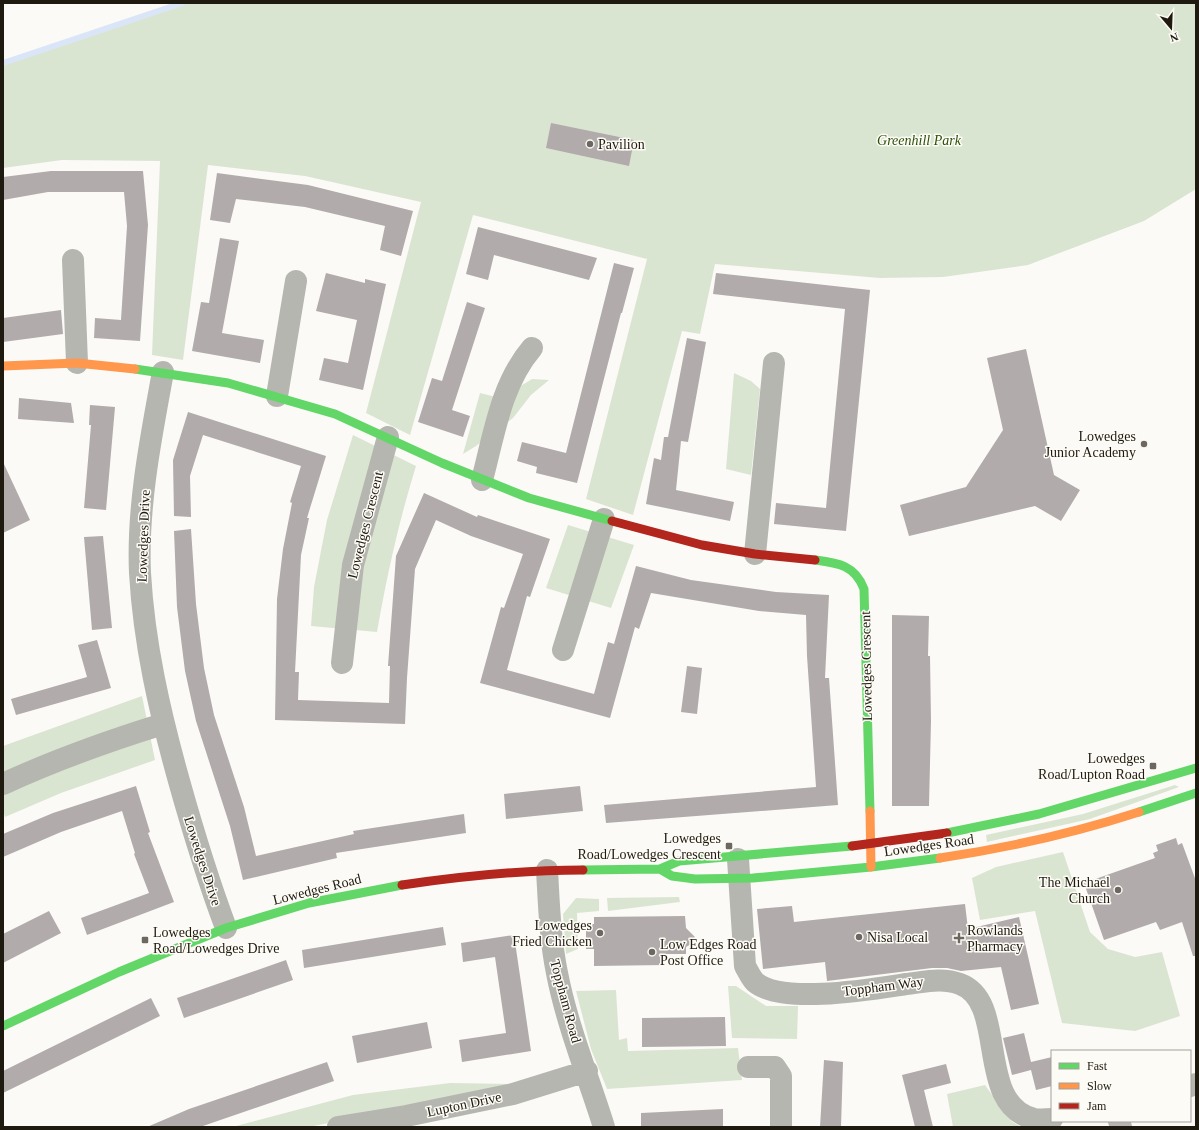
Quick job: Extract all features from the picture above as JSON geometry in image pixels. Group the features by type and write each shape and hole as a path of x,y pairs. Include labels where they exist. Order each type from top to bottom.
{"street":[{"path":"73,260 76,363"},
{"path":"277,396 296,281"},
{"path":"482,480 503,401 520,363 532,348"},
{"path":"755,554 774,362"},
{"name":"Lowedges Crescent","path":"3,366 18,364 76,363 163,372 228,383 335,414 482,480 529,498 702,544 755,554 839,563 851,568 860,577 864,589 871,867"},
{"name":"Lowedges Drive","path":"163,372 148,458 142,522 140,572 146,642 163,724 195,838 226,928"},
{"name":"Lowedges Crescent","path":"342,663 353,565 388,437"},
{"path":"563,650 604,519"},
{"path":"3,784 47,764 103,743 163,724"},
{"name":"Lowedges Road","path":"3,1026 119,972 226,928 309,903 379,889 443,879 547,870 660,869 679,861 870,844 987,826 1088,801 1196,768"},
{"name":"Lowedges Road","path":"660,869 672,876 695,879 740,878 871,867 992,850 1099,825 1196,793"},
{"name":"Toppham Way","path":"737,856 740,878 745,966 755,982 770,990 788,994 856,991 941,980 961,984 974,994 983,1006 998,1082 1007,1100 1019,1112 1034,1119 1051,1119"},
{"name":"Toppham Road","path":"547,870 552,944 557,973 565,1008 587,1071 604,1127"},
{"path":"748,1067 775,1067 779,1072 781,1076 781,1127"},
{"name":"Lupton Drive","path":"338,1127 407,1122 513,1094 587,1071"}],"green space":[{"name":"Greenhill Park","path":"183,3 1196,3 1196,189 1144,221 1028,265 943,277 880,278 715,264 700,334 682,331 633,515 586,499 647,259 473,215 410,435 366,413 421,202 305,176 208,165 183,360 152,355 160,161 62,160 3,168 3,65"},
{"path":"734,373 751,381 760,389 751,475 726,469"},
{"path":"532,379 549,380 531,395 513,418 463,454 480,393 512,401 519,387"},
{"path":"353,435 416,466 394,548 377,632 311,626 314,587 327,520"},
{"path":"568,525 634,545 611,608 546,588"},
{"path":"142,696 155,760 61,793 5,817 3,811 3,746"},
{"path":"1175,785 1179,787 1090,819 987,842 986,835 1083,814"},
{"path":"1063,852 1090,932 1108,949 1135,957 1162,952 1180,1016 1135,1031 1062,1023 1035,911 980,920 972,878 996,867"},
{"path":"679,897 680,902 608,911 607,898"},
{"path":"576,898 599,899 599,911 577,913 578,949 566,954 563,914"},
{"path":"728,986 736,986 766,1006 798,1006 797,1039 732,1038"},
{"path":"616,990 619,1040 627,1038 628,1051 738,1048 742,1080 607,1089 591,1049 576,991"},
{"path":"450,1083 516,1084 309,1127 232,1127 353,1095"},
{"path":"985,1085 1011,1121 1021,1127 953,1127 947,1094"}],"building":[{"name":"Pavilion","path":"551,123 634,140 629,166 546,148"},
{"path":"51,171 143,171 148,225 140,341 94,338 95,318 121,320 127,226 124,192 48,192 3,200 3,177"},
{"path":"217,173 308,185 413,211 401,256 380,250 385,226 305,207 236,199 230,223 210,220"},
{"path":"478,227 597,258 589,280 494,255 488,280 466,274"},
{"path":"220,238 239,241 222,333 264,340 260,363 192,351 201,302 209,303"},
{"path":"614,263 634,268 577,483 536,473 537,467 517,461 522,442 566,453"},
{"path":"326,273 365,283 365,279 386,284 363,390 319,380 324,358 348,363 357,320 316,311"},
{"path":"716,273 870,290 846,531 774,524 776,503 826,508 845,309 713,294"},
{"path":"467,302 485,308 452,410 470,416 463,437 418,422 432,378 442,381"},
{"path":"61,310 63,334 3,342 3,318"},
{"path":"687,338 706,342 688,442 681,441 676,490 734,502 730,521 646,504 654,458 661,460 664,437 668,437"},
{"path":"1026,349 1054,475 1080,490 1061,521 1035,506 909,536 900,505 966,487 1003,430 987,358"},
{"path":"19,398 71,403 74,423 18,419"},
{"path":"90,405 115,407 106,510 84,508 91,425 89,425"},
{"path":"188,412 326,456 307,518 309,518 301,555 295,672 299,672 298,700 389,703 390,666 388,666 396,556 424,493 477,517 478,515 550,539 530,597 527,596 507,670 594,694 608,642 614,644 636,566 691,580 776,592 829,595 825,678 829,678 838,805 606,823 604,805 816,787 807,656 806,615 759,611 651,593 639,629 635,627 610,718 480,683 501,607 504,608 523,554 471,536 436,520 415,569 405,724 275,720 277,599 283,549 292,503 290,502 301,466 203,435 190,476 191,517 174,516 173,460"},
{"path":"3,462 30,520 3,533"},
{"path":"191,529 196,604 204,668 214,715 244,807 256,856 354,834 353,831 464,814 466,833 336,853 337,858 243,880 230,826 196,721 185,671 177,607 174,531"},
{"path":"103,536 112,628 92,630 84,537"},
{"path":"892,615 929,616 928,656 930,656 931,721 929,806 892,806"},
{"path":"97,640 111,688 16,715 11,699 87,677 78,645"},
{"path":"687,666 702,668 697,714 681,712"},
{"path":"136,786 150,832 148,833 174,902 87,935 81,918 149,893 134,854 135,853 122,811 61,832 3,857 3,834 53,813"},
{"path":"580,786 583,811 506,819 504,794"},
{"name":"The Michael Church","path":"1176,838 1178,845 1182,843 1196,881 1196,956 1193,956 1182,922 1160,930 1156,922 1104,940 1084,883 1155,858 1153,853 1158,851 1156,845"},
{"path":"965,904 968,929 1019,917 1039,1004 1011,1010 1001,967 961,971 947,968 932,968 827,981 825,962 763,969 757,909 792,906 794,922"},
{"path":"49,911 61,933 3,963 3,934"},
{"path":"685,916 686,928 695,937 691,944 686,947 686,954 664,954 664,965 594,966 594,949 586,949 586,924 594,924 594,917"},
{"path":"443,927 446,945 304,968 302,950"},
{"path":"514,935 531,1051 462,1062 459,1040 506,1033 495,957 463,962 461,943"},
{"path":"286,960 293,980 184,1018 177,998"},
{"path":"151,998 160,1016 3,1093 3,1071"},
{"path":"725,1017 726,1046 642,1047 642,1018"},
{"path":"427,1022 432,1048 357,1063 352,1036"},
{"path":"1024,1033 1031,1062 1051,1057 1051,1086 1036,1090 1031,1070 1012,1075 1003,1038"},
{"path":"824,1060 843,1062 841,1127 820,1127"},
{"path":"327,1062 334,1081 200,1127 147,1127 189,1109"},
{"path":"946,1064 951,1083 924,1090 933,1127 915,1127 902,1075"},
{"path":"723,1109 723,1127 641,1127 641,1113"}],"waterway":[{"path":"3,63 182,3"}],"traffic: fast":[{"path":"135,369 228,383 335,414 442,463 529,498 612,521"},
{"path":"815,560 831,562 851,570 856,575 864,589 870,811"},
{"path":"947,833 1039,814 1196,768"},
{"path":"1139,812 1196,793"},
{"path":"583,870 660,869 679,861 852,846"},
{"path":"660,869 672,876 695,879 753,878 871,867 940,858"},
{"path":"3,1026 119,972 226,928 309,903 402,885"}],"traffic: slow":[{"path":"3,366 77,363 135,369"},
{"path":"870,811 871,867"},
{"path":"940,858 990,850 1040,839 1090,827 1139,812"}],"traffic: jam":[{"path":"612,521 702,545 755,554 815,560"},
{"path":"852,846 947,833"},
{"path":"402,885 492,874 583,870"}],"place":[{"name":"Pavilion","path":"590,144"},
{"name":"Lowedges Junior Academy","path":"1144,444"},
{"name":"Lowedges Road/Lupton Road","path":"1153,766"},
{"name":"Lowedges Road/Lowedges Crescent","path":"729,846"},
{"name":"The Michael Church","path":"1118,890"},
{"name":"Lowedges Fried Chicken","path":"600,933"},
{"name":"Nisa Local","path":"859,937"},
{"name":"Rowlands Pharmacy","path":"959,938"},
{"name":"Lowedges Road/Lowedges Drive","path":"145,940"},
{"name":"Low Edges Road Post Office","path":"652,952"}]}
